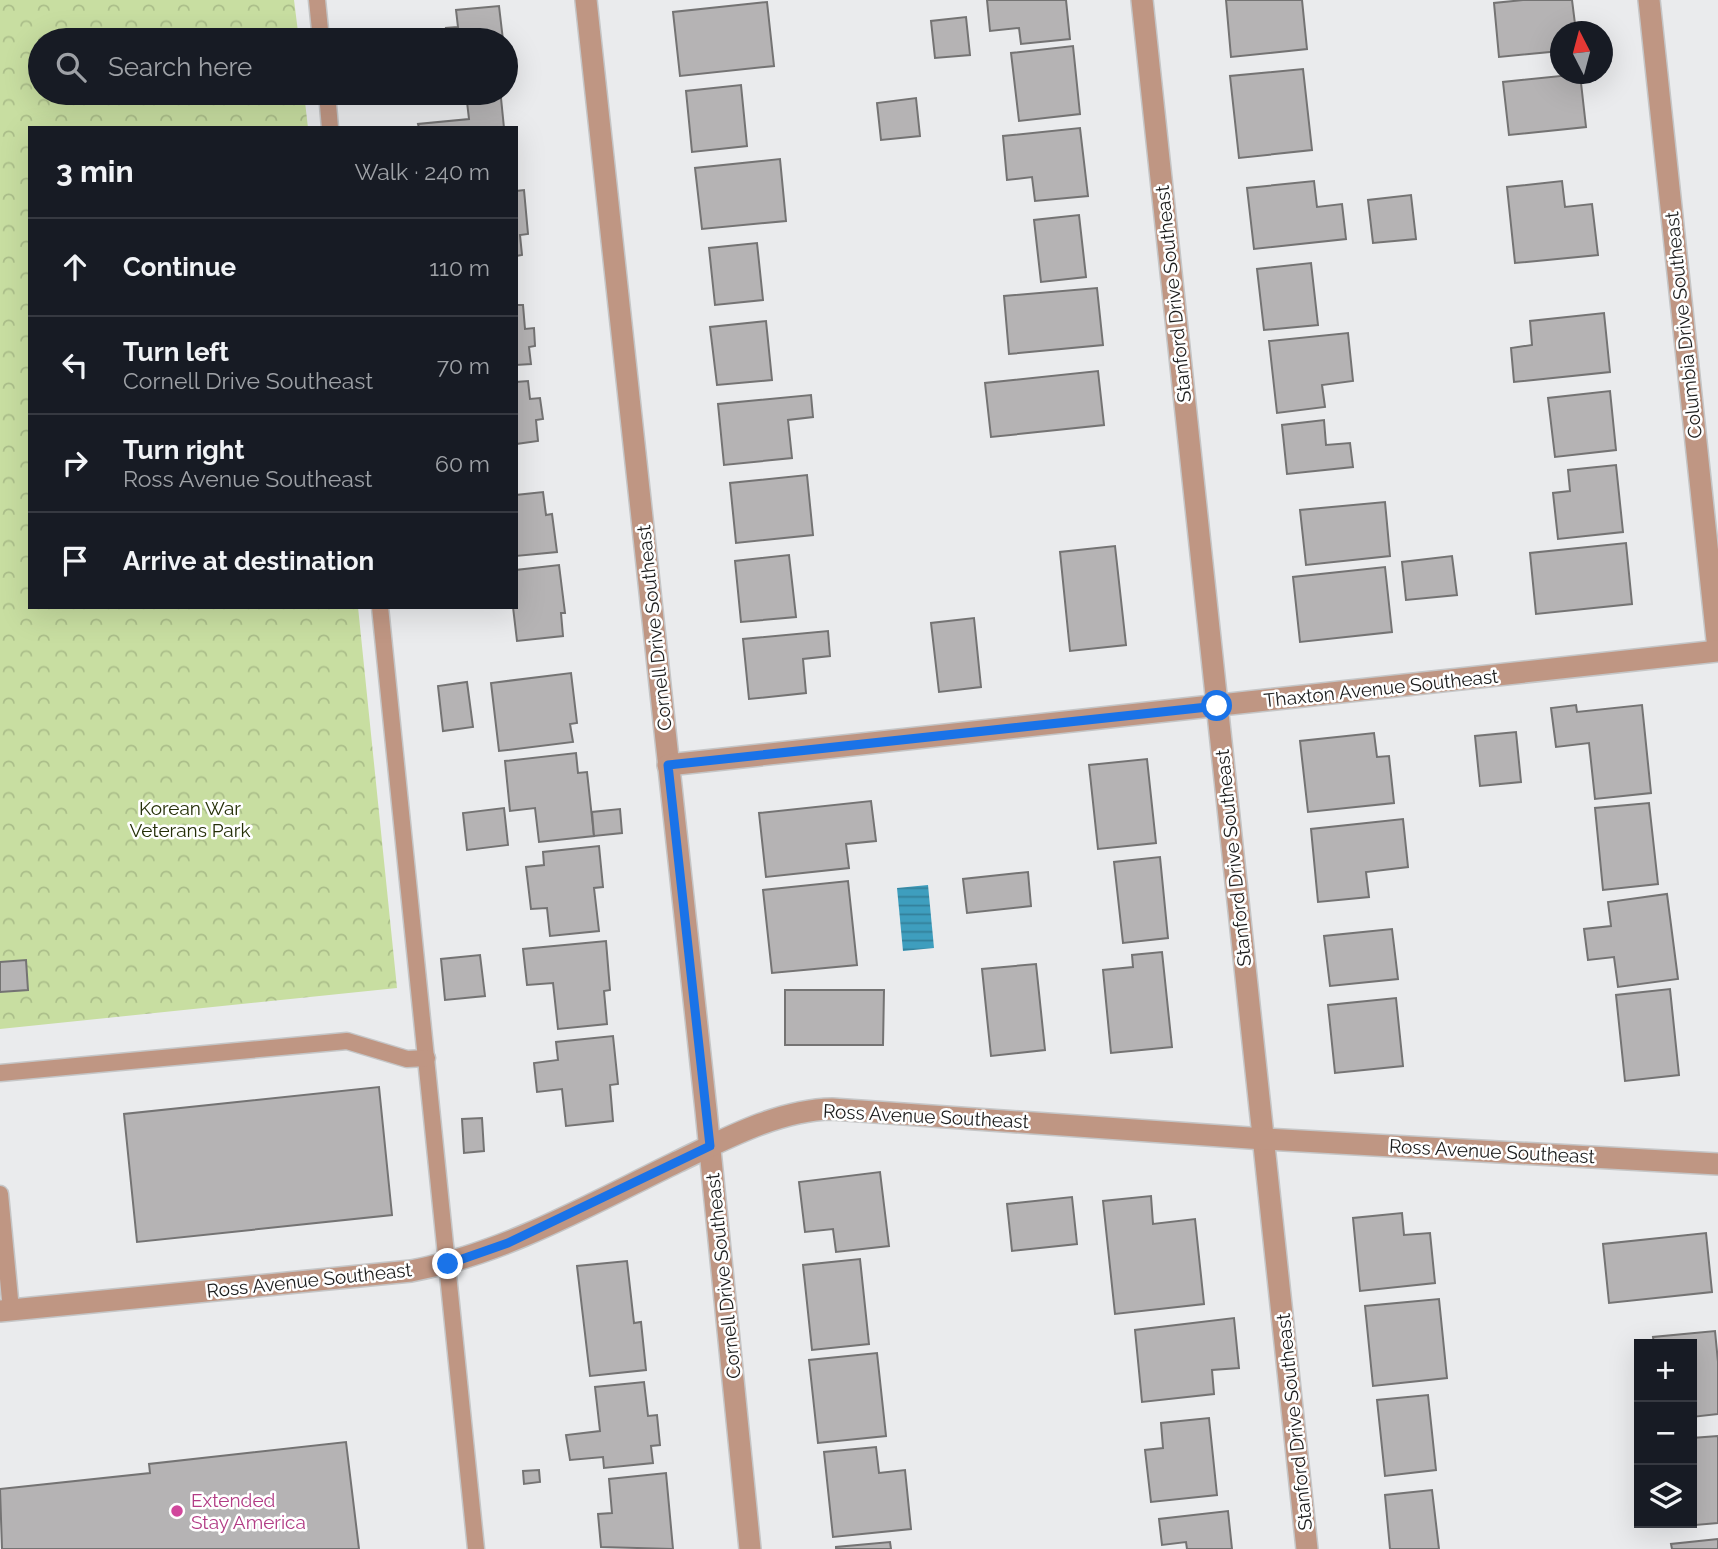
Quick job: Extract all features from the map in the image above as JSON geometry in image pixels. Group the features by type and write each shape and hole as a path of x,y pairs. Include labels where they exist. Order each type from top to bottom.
{"street":[{"name":"Cornell Drive Southeast","path":"586,0 710,1146 750,1549"},
{"name":"Stanford Drive Southeast","path":"1142,0 1307,1549"},
{"name":"Columbia Drive Southeast","path":"1648,0 1718,650"},
{"name":"Thaxton Avenue Southeast","path":"668,765 1718,650"},
{"name":"Ross Avenue Southeast","path":"5,1311 448,1264 508,1243 710,1146 810,1109 1264,1139 1718,1164"}],"lane":[{"path":"317,0 320,28"},
{"path":"328,105 330,126"},
{"path":"380,609 476,1549"},
{"path":"0,1073 348,1041 407,1059 427,1058"},
{"path":"0,1194 5,1311"}],"green space":[{"name":"Korean War Veterans Park","path":"0,0 294,0 298,28 28,28 28,105 305,105 308,126 28,126 28,609 358,609 397,988 0,1029"}],"water":[{"path":"928,885 934,948 903,951 897,888"}],"building":[{"path":"987,0 1066,0 1070,39 1021,44 1019,28 990,31"},
{"path":"1226,0 1302,0 1307,49 1231,57"},
{"path":"1572,0 1575,21 1550,21 1550,52 1499,57 1494,3"},
{"path":"767,2 774,66 680,76 673,12"},
{"path":"499,6 502,28 446,28 458,27 456,10"},
{"path":"966,17 970,55 935,58 931,21"},
{"path":"1073,46 1080,114 1019,121 1011,53"},
{"path":"1303,69 1312,150 1239,158 1230,76"},
{"path":"1550,77 1550,84 1581,84 1586,127 1509,135 1503,82"},
{"path":"741,85 747,146 692,152 686,91"},
{"path":"916,98 920,136 881,140 877,103"},
{"path":"467,105 502,105 504,126 418,124 469,119"},
{"path":"1080,128 1088,196 1035,201 1032,177 1007,180 1003,136"},
{"path":"780,159 786,221 702,229 695,168"},
{"path":"1314,181 1317,207 1342,204 1346,239 1254,249 1247,188"},
{"path":"1562,181 1565,207 1592,204 1598,255 1515,263 1507,187"},
{"path":"524,190 528,234 520,235 522,255 518,256 518,191"},
{"path":"1411,195 1416,239 1373,243 1368,200"},
{"path":"1079,215 1086,277 1041,282 1034,220"},
{"path":"757,243 763,300 715,305 709,248"},
{"path":"1311,263 1318,325 1264,330 1257,269"},
{"path":"1097,288 1103,345 1009,354 1004,296"},
{"path":"518,305 523,305 525,329 534,328 535,346 529,347 531,364 518,365"},
{"path":"1604,313 1610,372 1514,382 1511,348 1532,345 1530,321"},
{"path":"766,321 772,380 717,385 710,327"},
{"path":"1348,333 1353,381 1322,385 1325,407 1277,413 1269,341"},
{"path":"1098,371 1104,425 991,437 985,383"},
{"path":"528,381 530,399 540,398 543,419 536,420 538,441 518,444 518,382"},
{"path":"1610,391 1616,450 1555,457 1548,398"},
{"path":"811,395 813,417 788,420 792,458 724,465 718,404"},
{"path":"1324,420 1326,445 1350,443 1353,467 1287,474 1282,425"},
{"path":"1616,465 1623,532 1558,539 1553,493 1570,491 1568,470"},
{"path":"807,475 813,535 736,543 730,483"},
{"path":"543,492 546,515 552,514 557,552 518,556 518,495"},
{"path":"1385,502 1390,556 1306,565 1300,510"},
{"path":"1626,543 1632,604 1536,614 1530,553"},
{"path":"1115,546 1126,645 1070,651 1060,552"},
{"path":"789,555 796,617 741,622 735,561"},
{"path":"1452,556 1457,595 1406,600 1402,562"},
{"path":"559,565 565,613 561,613 563,636 517,641 513,609 518,609 518,570"},
{"path":"1385,567 1392,632 1300,642 1293,577"},
{"path":"974,618 981,687 939,692 931,623"},
{"path":"828,631 830,656 803,659 806,693 749,699 743,639"},
{"path":"571,673 577,723 570,724 573,742 499,751 491,683"},
{"path":"467,682 473,727 443,731 438,686"},
{"path":"1576,705 1577,712 1642,705 1651,793 1595,799 1589,743 1556,747 1551,708"},
{"path":"1516,732 1521,782 1480,786 1475,736"},
{"path":"1374,733 1377,757 1389,756 1394,803 1308,812 1300,741"},
{"path":"576,753 578,773 587,772 594,836 539,842 535,808 510,811 505,761"},
{"path":"1147,759 1156,843 1098,849 1089,765"},
{"path":"871,801 876,841 846,844 849,868 766,877 759,813"},
{"path":"1649,803 1658,884 1603,890 1595,808"},
{"path":"504,808 508,845 467,850 463,813"},
{"path":"620,809 622,833 594,836 592,812"},
{"path":"1403,819 1408,867 1366,872 1369,897 1318,902 1311,829"},
{"path":"599,846 603,887 594,888 599,931 550,936 547,908 531,909 526,867 544,865 543,852"},
{"path":"1160,857 1168,938 1123,943 1114,862"},
{"path":"1028,872 1031,906 967,913 963,879"},
{"path":"848,881 857,965 772,973 763,890"},
{"path":"1667,894 1678,979 1618,987 1614,957 1588,960 1584,929 1611,926 1608,902"},
{"path":"1392,929 1398,979 1330,986 1324,936"},
{"path":"606,941 610,990 604,991 607,1024 558,1029 553,983 527,985 523,949"},
{"path":"1162,952 1172,1047 1111,1053 1103,970 1133,967 1132,955"},
{"path":"480,955 485,996 445,1000 441,959"},
{"path":"26,960 28,990 0,992 0,962"},
{"path":"1036,964 1045,1050 991,1056 982,969"},
{"path":"1670,989 1679,1075 1625,1081 1616,995"},
{"path":"785,990 884,990 883,1045 785,1045"},
{"path":"1396,998 1403,1066 1335,1073 1328,1005"},
{"path":"613,1036 618,1084 610,1085 613,1121 566,1126 562,1089 537,1092 534,1063 558,1060 556,1042"},
{"path":"379,1087 392,1215 137,1242 124,1114"},
{"path":"482,1118 484,1151 464,1153 462,1119"},
{"path":"880,1172 889,1246 836,1252 833,1229 805,1232 799,1182"},
{"path":"1151,1196 1153,1224 1195,1219 1204,1304 1115,1314 1103,1201"},
{"path":"1072,1197 1077,1244 1012,1251 1007,1204"},
{"path":"1402,1213 1404,1235 1430,1233 1435,1283 1360,1291 1353,1218"},
{"path":"1706,1233 1712,1292 1609,1303 1603,1244"},
{"path":"860,1259 869,1344 812,1350 803,1265"},
{"path":"627,1261 634,1323 641,1322 646,1370 590,1376 577,1266"},
{"path":"1439,1299 1447,1378 1373,1386 1365,1306"},
{"path":"1234,1318 1239,1368 1212,1370 1214,1394 1142,1402 1135,1330"},
{"path":"1715,1331 1718,1414 1697,1416 1697,1339 1653,1337"},
{"path":"877,1353 886,1436 818,1443 809,1360"},
{"path":"644,1382 648,1416 657,1415 660,1445 651,1446 653,1463 604,1468 603,1457 570,1460 566,1435 600,1431 595,1387"},
{"path":"1428,1395 1436,1470 1385,1476 1377,1400"},
{"path":"1209,1418 1217,1495 1151,1502 1145,1450 1163,1448 1161,1423"},
{"path":"1718,1436 1718,1523 1697,1525 1697,1438"},
{"name":"Extended Stay America","path":"346,1442 359,1549 2,1549 0,1489 150,1473 149,1464"},
{"path":"876,1447 879,1473 905,1470 911,1529 833,1537 824,1452"},
{"path":"539,1470 540,1482 524,1484 523,1471"},
{"path":"666,1473 673,1549 601,1547 598,1514 612,1513 609,1479"},
{"path":"1432,1490 1439,1549 1390,1549 1385,1495"},
{"path":"1228,1511 1232,1549 1187,1549 1186,1542 1162,1545 1159,1519"},
{"path":"1718,1539 1718,1549 1672,1549 1671,1544"},
{"path":"890,1542 891,1549 836,1549 836,1547"}],"place":[{"name":"Extended Stay America","path":"177,1511"}],"route":[{"path":"448,1264 508,1243 710,1146 668,765 1217,706"}]}
